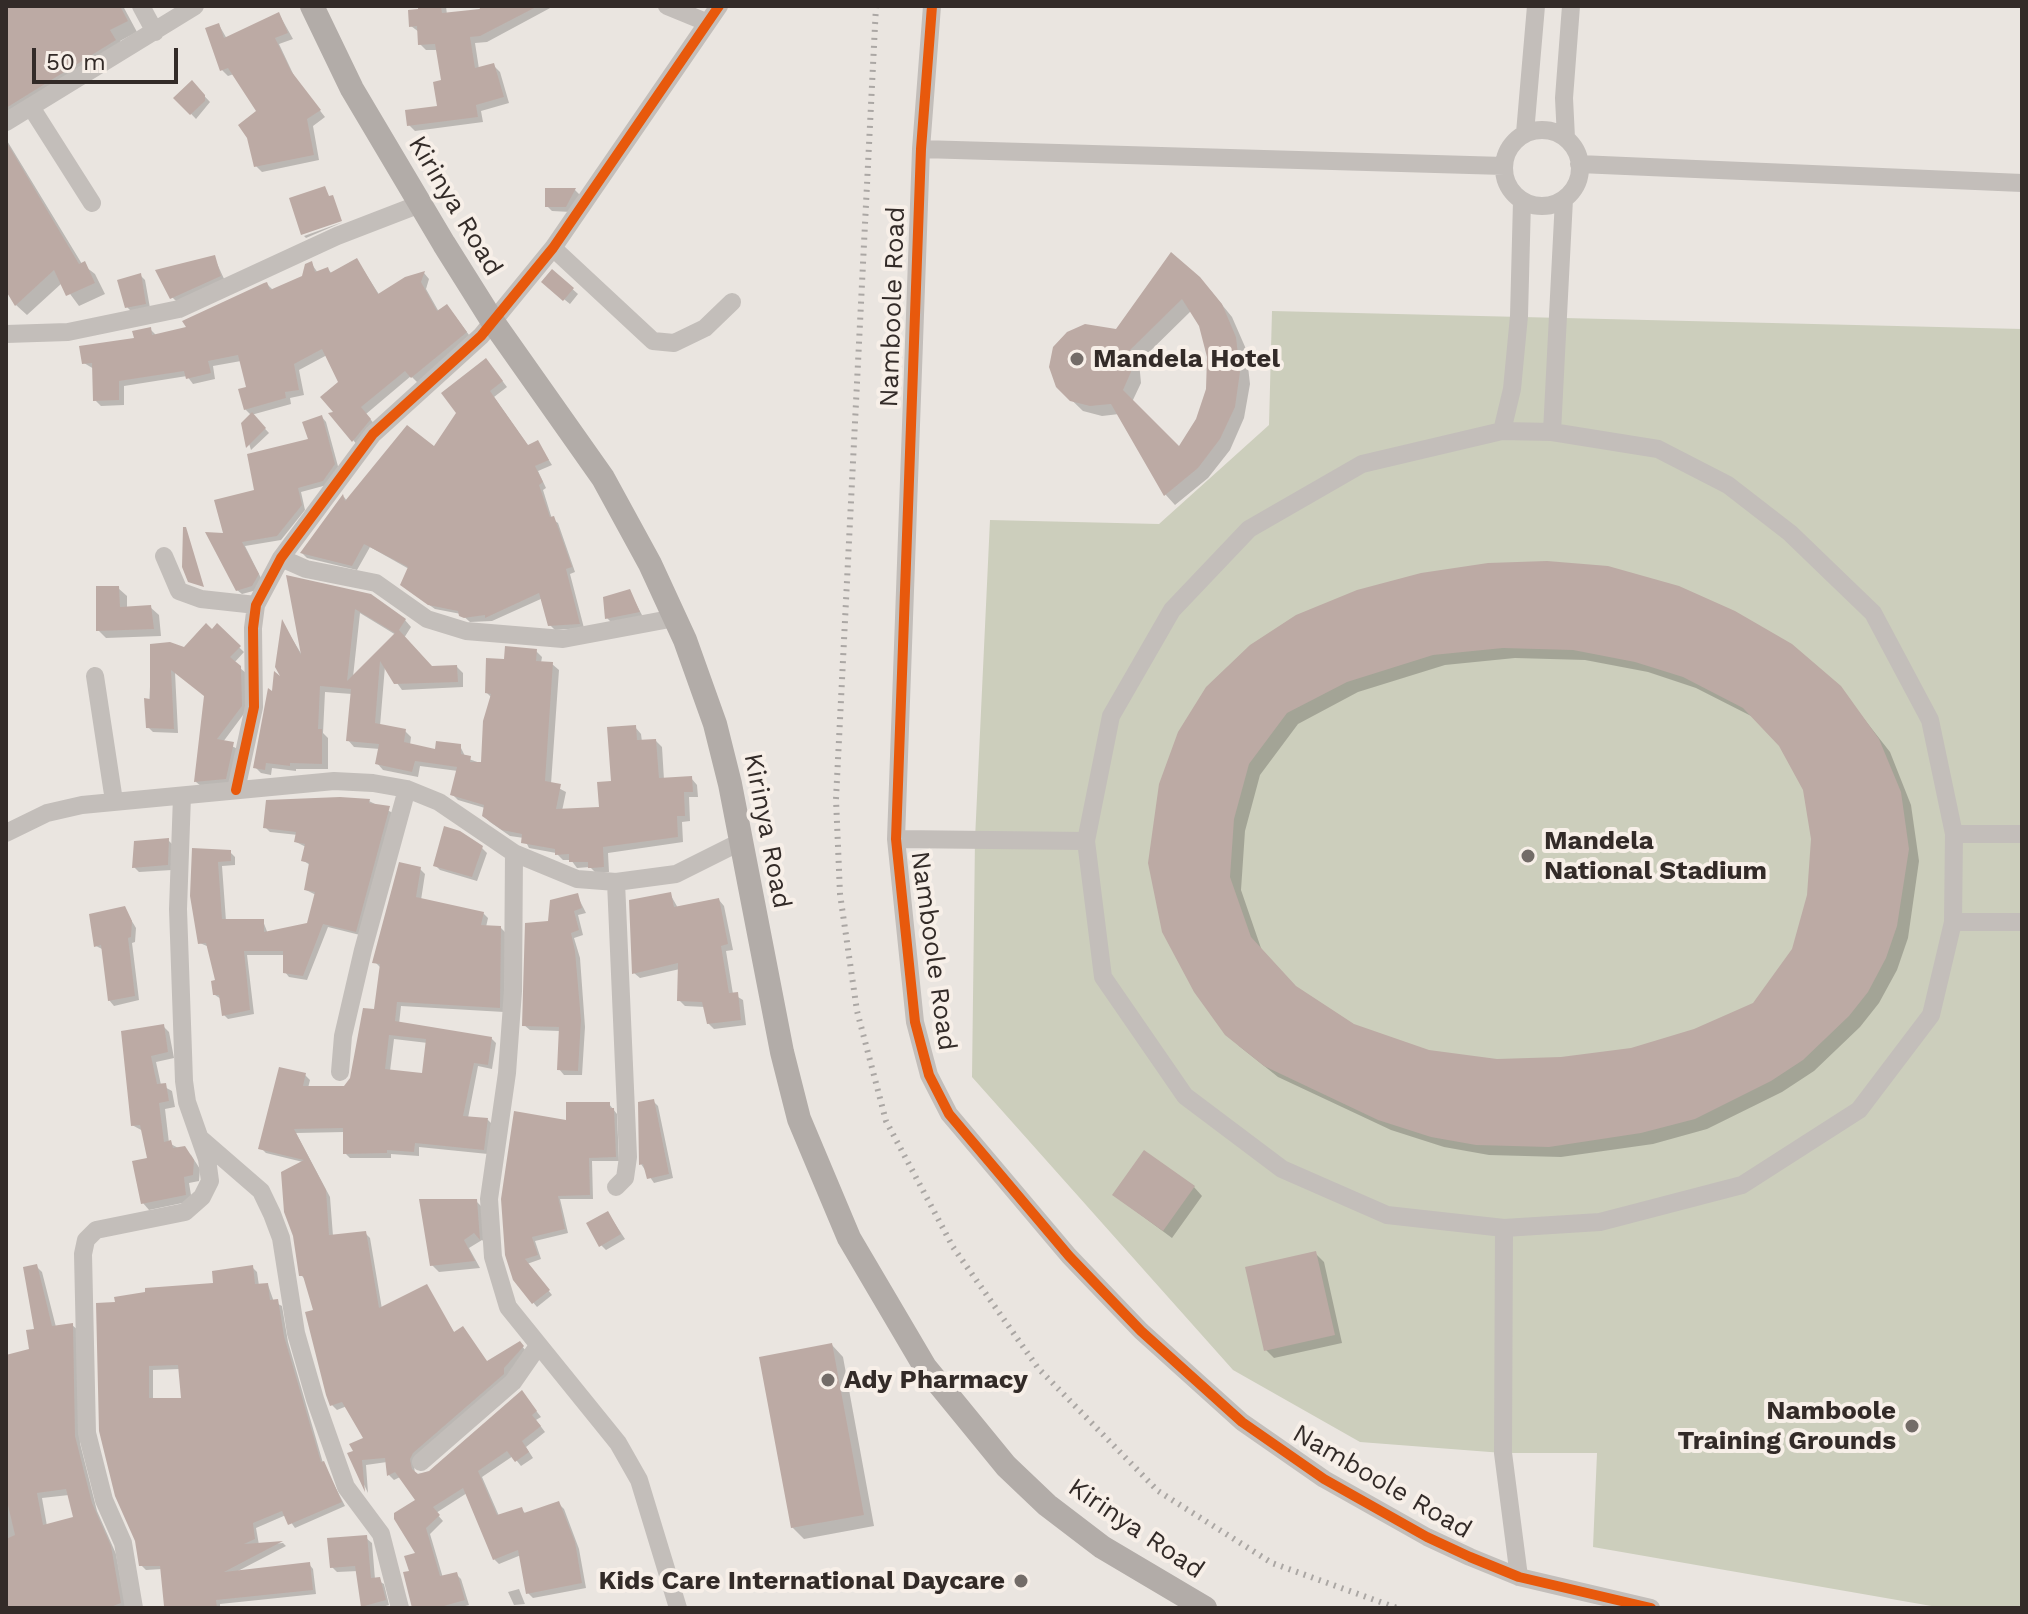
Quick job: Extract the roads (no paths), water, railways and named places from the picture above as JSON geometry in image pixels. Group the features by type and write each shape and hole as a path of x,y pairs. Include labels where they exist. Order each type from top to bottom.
{"main road":[{"name":"Kirinya Road","path":"312,6 352,89 420,204 493,322 603,478 675,618 715,724 742,841 782,1052 799,1119 849,1238 890,1311 947,1396 1006,1466 1047,1505 1102,1547 1205,1608"}],"street":[{"path":"141,6 155,32"},
{"path":"6,122 195,6"},
{"path":"667,6 706,22"},
{"path":"236,790 254,707 253,628 256,605 281,558 373,434 493,322 517,287 553,248 719,6"},
{"name":"Namboole Road","path":"932,6 921,149 896,839 906,960 915,1022 929,1075 949,1114 991,1165 1141,1331 1242,1422 1324,1479 1427,1537 1519,1577 1651,1608"},
{"path":"1525,133 1536,6"},
{"path":"1566,138 1546,130 1525,133 1514,141 1504,166 1511,192 1522,201 1550,205 1564,199 1573,190 1579,164 1566,138 1564,98 1571,6"},
{"path":"31,107 92,203"},
{"path":"921,149 1504,166"},
{"path":"1579,164 2022,183"},
{"path":"1552,432 1564,199"},
{"path":"1502,431 1512,389 1519,316 1522,201"},
{"path":"6,334 68,332 179,309 294,255 420,204"},
{"path":"553,248 653,341 674,343 705,328 732,302"},
{"path":"1502,431 1552,432 1658,449 1728,485 1790,533 1873,613 1930,720 1954,834 1953,922 1931,1015 1859,1110 1742,1185 1600,1222 1504,1228 1387,1215 1282,1169 1185,1096 1103,977 1086,841 1111,716 1172,610 1249,529 1362,464 1502,431"},
{"path":"164,556 179,591 201,599 256,605"},
{"path":"281,558 306,569 376,583 427,619 466,631 563,639 675,618"},
{"path":"95,676 114,801"},
{"path":"6,833 47,813 114,801 334,781 407,789 439,802 514,853 577,879 616,882 676,874 742,841"},
{"path":"340,1072 343,1036 363,950 407,789"},
{"path":"134,1608 123,1543 104,1500 87,1433 83,1254 86,1240 96,1230 185,1212 202,1197 210,1181 201,1139 187,1102 181,1036 178,909 182,796"},
{"path":"1954,834 2022,834"},
{"path":"896,839 1086,841"},
{"path":"514,853 513,991 499,1134 491,1173 490,1235 503,1296 538,1346 618,1443 639,1480 678,1608"},
{"path":"616,882 628,1157 625,1178 616,1187"},
{"path":"1953,922 2022,922"},
{"path":"201,1139 261,1191 272,1214 281,1238 296,1333 315,1399 346,1487 381,1534 400,1608"},
{"path":"1504,1228 1503,1453 1519,1577"},
{"path":"421,1462 513,1382 538,1346"}],"railway":[{"path":"876,6 836,799 840,894 857,1011 886,1121 953,1247 1038,1368 1158,1491 1272,1563 1397,1608"}],"place":[{"name":"Mandela Hotel","path":"1077,359"},
{"name":"Mandela National Stadium","path":"1528,856"},
{"name":"Ady Pharmacy","path":"828,1380"},
{"name":"Namboole Training Grounds","path":"1912,1426"},
{"name":"Kids Care International Daycare","path":"1021,1581"}]}
